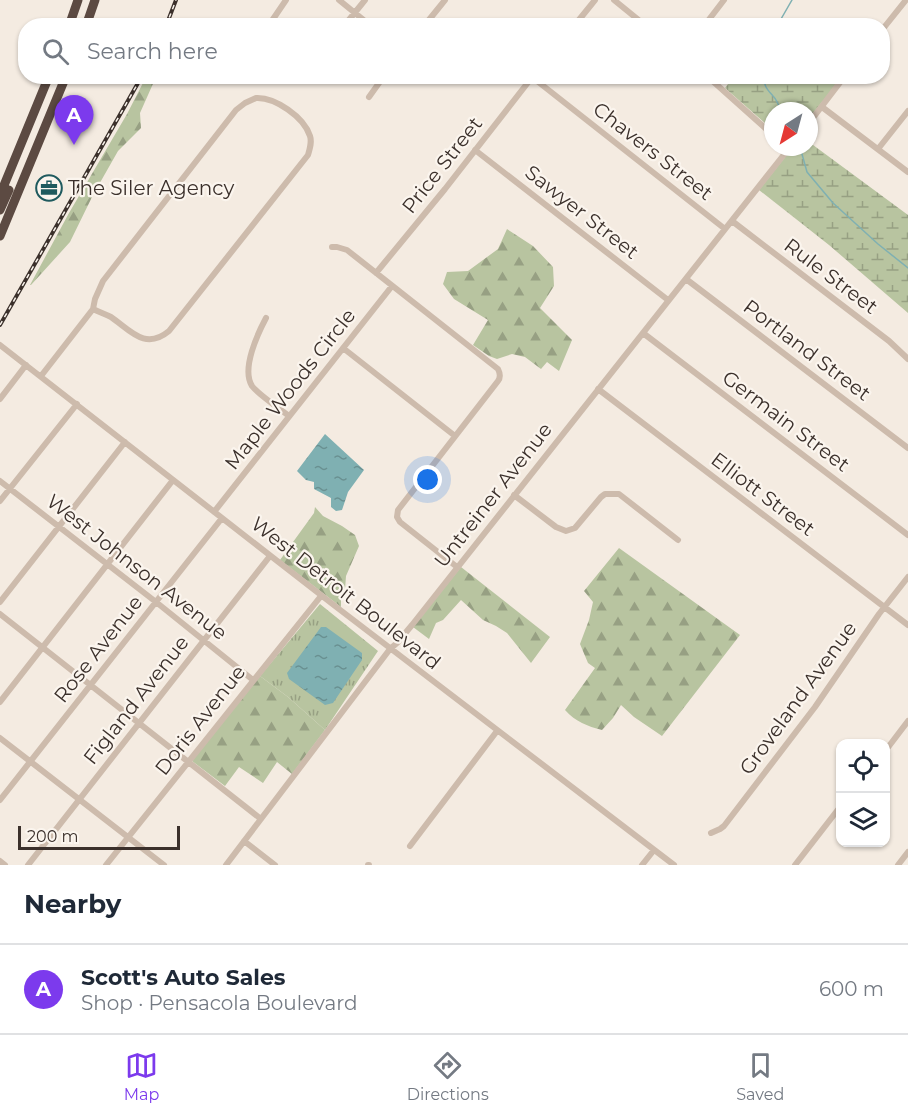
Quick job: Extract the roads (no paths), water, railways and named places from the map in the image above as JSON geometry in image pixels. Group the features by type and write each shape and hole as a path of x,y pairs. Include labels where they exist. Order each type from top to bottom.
{"highway":[{"path":"72,18 78,0"},
{"path":"89,18 95,0"},
{"path":"0,195 46,84"},
{"path":"0,236 63,84"},
{"path":"0,210 26,150 24,140"},
{"path":"0,181 9,173"}],"street":[{"path":"274,18 286,0"},
{"path":"339,0 362,18"},
{"path":"350,18 365,0"},
{"path":"430,18 445,0"},
{"path":"580,18 595,0"},
{"path":"614,0 636,18"},
{"path":"710,18 724,0"},
{"path":"890,20 906,0"},
{"path":"369,97 378,84"},
{"name":"Price Street","path":"376,273 527,84"},
{"name":"Chavers Street","path":"541,84 725,229"},
{"path":"716,84 764,127"},
{"path":"818,112 839,84"},
{"path":"41,376 93,309 94,299 103,281 239,107 256,98 267,99 284,107 300,120 311,139 308,155 169,331 158,338 141,339 109,316 93,309"},
{"path":"822,107 908,172"},
{"path":"878,149 908,111"},
{"name":"Sawyer Street","path":"475,150 668,300"},
{"name":"Untreiner Avenue","path":"226,865 390,649 686,279 781,156"},
{"name":"Rule Street","path":"732,221 889,341 908,359"},
{"path":"332,247 347,250 500,372 498,381 397,514 400,522 457,567"},
{"name":"Portland Street","path":"686,279 908,448"},
{"name":"Maple Woods Circle","path":"214,512 392,286"},
{"path":"266,318 250,358 248,375 256,390 289,416"},
{"name":"Germain Street","path":"643,333 908,535"},
{"name":"West Detroit Boulevard","path":"0,345 321,596 674,865"},
{"path":"343,348 455,436"},
{"path":"0,399 26,365"},
{"name":"Elliott Street","path":"598,389 908,625"},
{"path":"0,501 77,404"},
{"path":"0,602 124,442"},
{"path":"0,702 173,480"},
{"name":"West Johnson Avenue","path":"0,481 253,680"},
{"path":"514,495 556,527 566,531 575,528 605,494 619,494 678,540"},
{"name":"Rose Avenue","path":"0,800 222,518"},
{"name":"Figland Avenue","path":"28,865 270,556"},
{"name":"Groveland Avenue","path":"711,833 724,826 745,799 824,696 908,577"},
{"name":"Doris Avenue","path":"106,865 321,596"},
{"path":"0,614 261,819"},
{"path":"890,744 908,721"},
{"path":"410,846 497,731"},
{"path":"0,738 164,865"},
{"path":"795,865 836,812"},
{"path":"244,841 275,865"},
{"path":"642,865 654,850"},
{"path":"898,865 908,852"},
{"path":"0,861 5,865"}],"water":[{"path":"325,434 364,470 348,492 342,510 336,511 331,507 331,498 314,489 314,482 306,480 297,471"},
{"path":"321,627 326,627 362,653 362,660 333,703 325,705 289,679 287,673"}],"waterway":[{"path":"782,18 792,0"},
{"path":"765,84 777,102"},
{"path":"803,156 807,172 833,203 908,268"}],"railway":[{"path":"169,18 176,0"},
{"path":"0,325 137,84"}],"place":[{"name":"Scott's Auto Sales","path":"74,145"},
{"name":"The Siler Agency","path":"49,188"}]}
